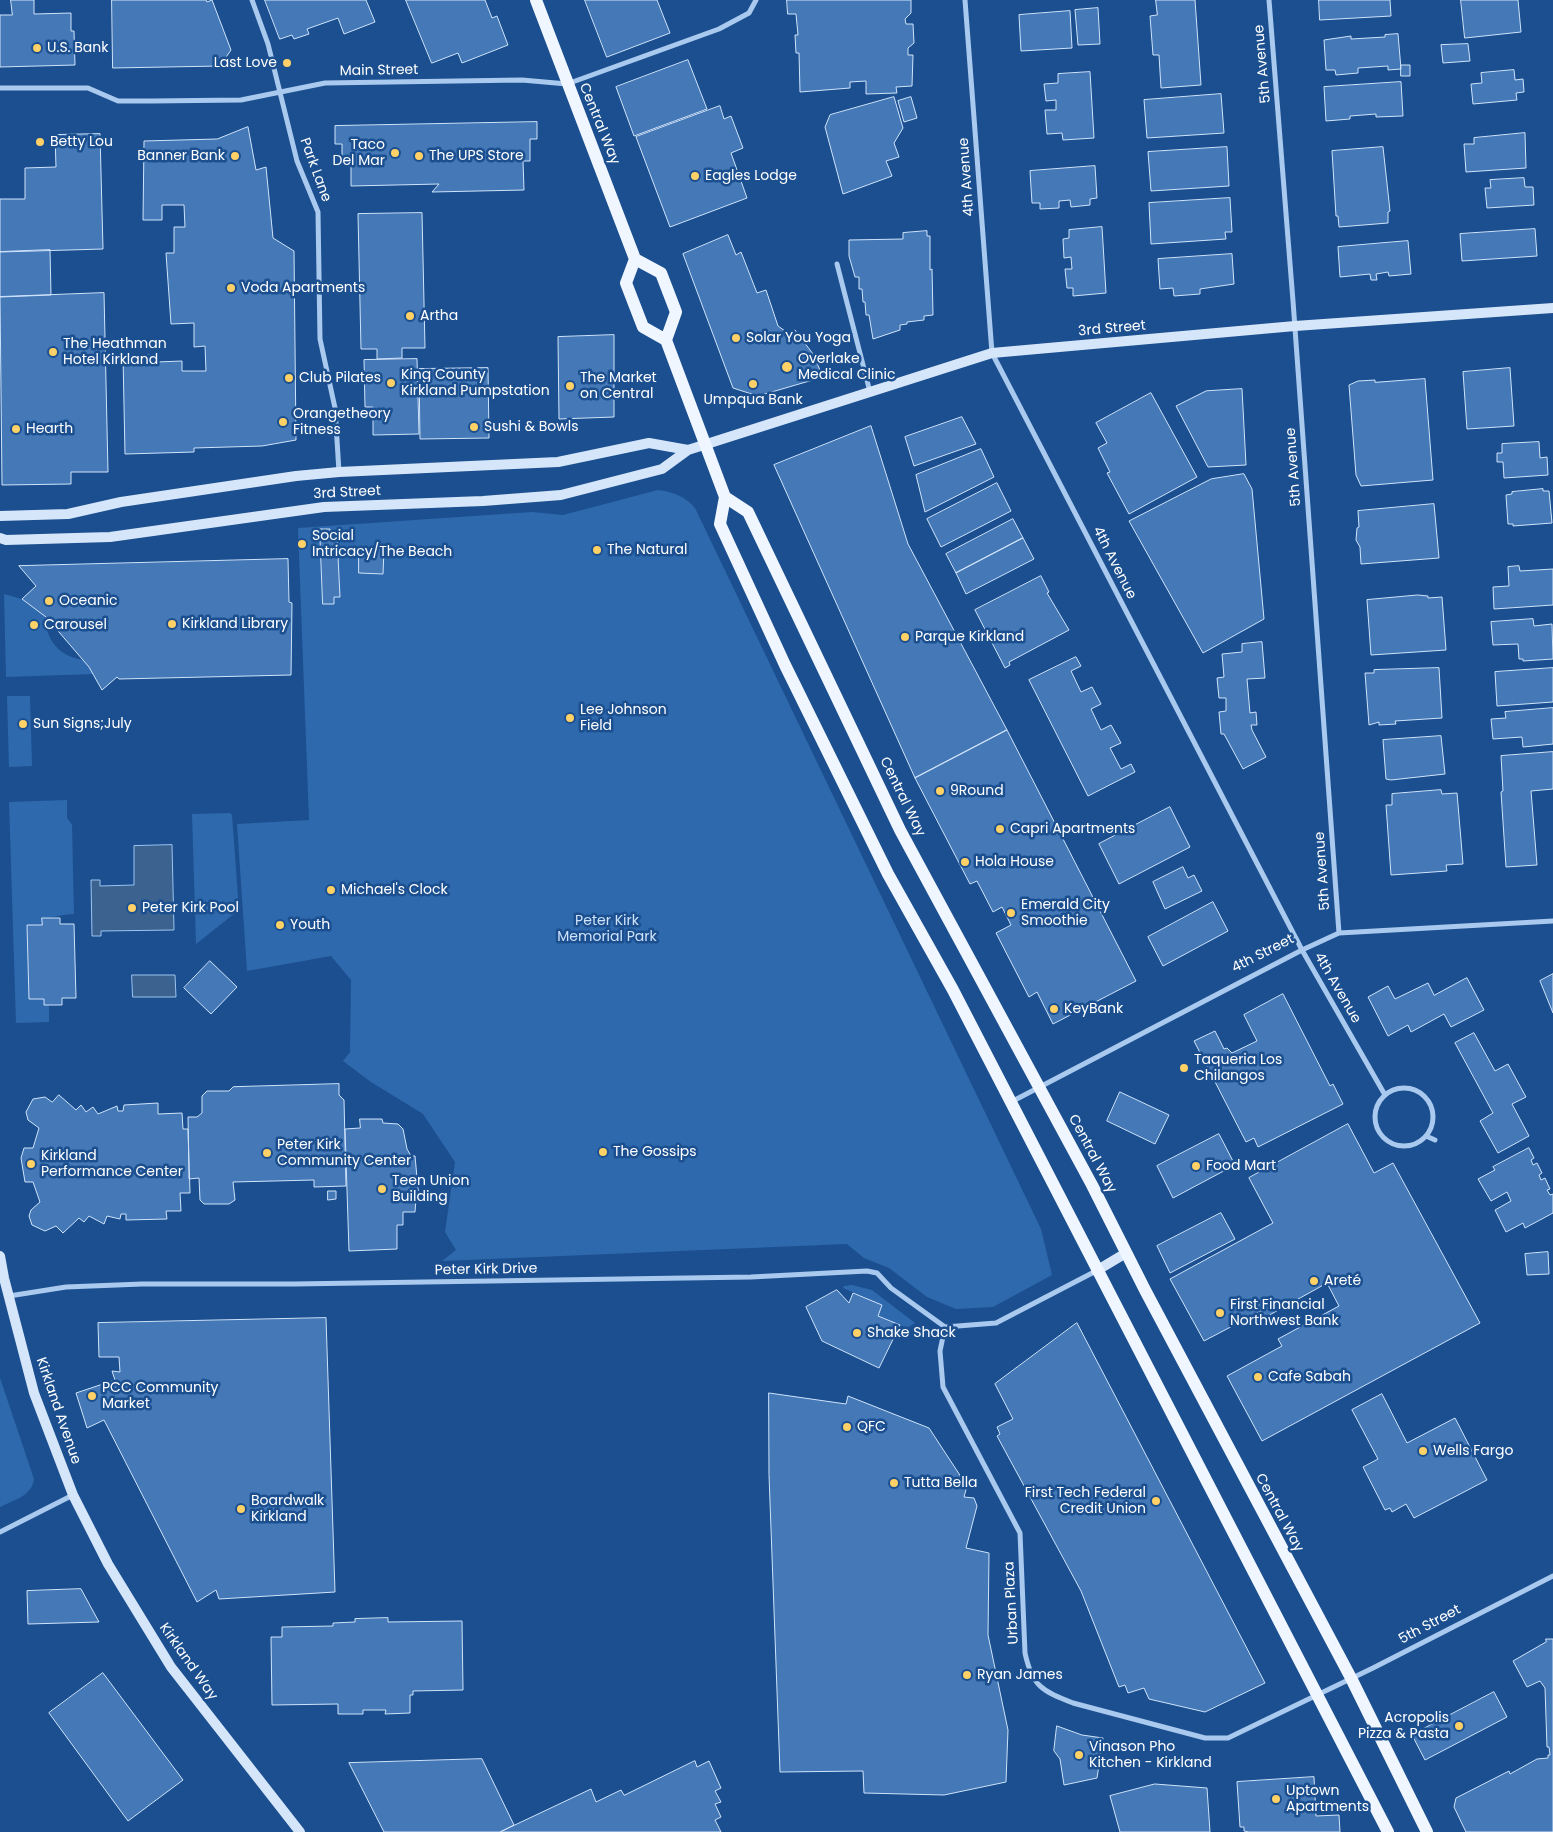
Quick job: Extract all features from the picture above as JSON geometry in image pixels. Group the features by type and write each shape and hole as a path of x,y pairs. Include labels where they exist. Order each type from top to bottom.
{"main road":[{"name":"Central Way","path":"536,0 636,259"},
{"path":"666,340 676,312 661,273 636,259 626,283 643,327 666,340 725,497 720,524 781,656 888,874 953,990 1096,1271 1318,1694 1388,1832"},
{"name":"3rd Street","path":"0,538 6,540 110,537 324,507 483,501 561,495 662,469 688,450 992,353 1295,326 1553,308"},
{"name":"3rd Street","path":"0,516 68,514 150,498 296,476 339,472 558,462 649,443 688,450"},
{"name":"Central Way","path":"725,497 748,512 900,830 1039,1086 1351,1678 1427,1832"},
{"path":"1096,1271 1126,1253"},
{"name":"Kirkland Avenue","path":"0,1256 34,1393 74,1495"},
{"name":"Kirkland Way","path":"74,1495 108,1564 171,1667 300,1832"}],"street":[{"name":"Park Lane","path":"252,0 268,44 297,161 318,212 320,339 335,408 339,472"},
{"name":"Main Street","path":"0,88 88,88 118,100 152,101 241,100 325,83 522,80 567,84 719,29 749,14 756,0"},
{"name":"4th Avenue","path":"965,0 992,353 1302,950 1385,1095"},
{"name":"5th Avenue","path":"1269,0 1295,326 1338,933"},
{"path":"837,264 870,392"},
{"name":"4th Street","path":"1010,1102 1338,933 1553,921"},
{"path":"1402,1088 1412,1089 1421,1093 1432,1109 1433,1118 1426,1136 1410,1146 1400,1146 1383,1138 1375,1121 1379,1102 1393,1090 1402,1088"},
{"path":"1426,1136 1435,1140"},
{"name":"Peter Kirk Drive","path":"9,1296 66,1287 142,1284 294,1284 750,1277 867,1271 877,1273 891,1288 945,1327"},
{"path":"945,1327 996,1323 1096,1271"},
{"name":"Urban Plaza","path":"945,1327 940,1351 944,1387 1020,1533 1026,1653 1029,1671 1037,1685 1051,1695 1072,1703 1205,1738 1220,1740 1237,1735 1318,1694"},
{"path":"0,1532 74,1495"},
{"name":"5th Street","path":"1318,1694 1553,1576"}],"green space":[{"name":"Peter Kirk Memorial Park","path":"658,490 678,495 695,508 1041,1229 1052,1275 993,1307 956,1309 927,1297 889,1268 864,1258 847,1244 442,1261 456,1250 445,1232 455,1162 423,1114 371,1082 343,1061 350,1052 351,980 331,956 247,971 237,824 309,820 298,528 532,512 563,515"},
{"path":"4,594 22,599 46,617 48,633 56,646 68,655 84,660 94,674 6,677"},
{"path":"7,696 30,696 32,766 9,767"},
{"path":"67,800 67,818 72,825 74,914 42,918 42,925 27,925 29,999 44,999 44,1005 49,1005 49,1022 16,1023 9,802"},
{"path":"230,813 232,815 239,910 196,944 192,814"},
{"path":"852,1285 872,1290 915,1323 907,1328 878,1316 882,1305 843,1288 844,1286"},
{"path":"0,1378 34,1479 30,1490 16,1500 0,1507"}],"shaded area":[{"name":"Peter Kirk Pool","path":"172,845 174,930 101,931 101,936 92,936 91,880 100,880 100,886 134,885 134,846"},
{"path":"132,975 175,975 176,997 133,997"}],"building":[{"name":"U.S. Bank","path":"11,0 34,0 34,14 71,13 71,31 74,31 75,65 0,67 0,15 12,15"},
{"path":"112,0 206,0 207,2 212,0 231,50 220,66 113,68"},
{"path":"265,0 366,0 375,22 344,34 338,18 307,29 309,34 294,39 292,35 280,39"},
{"path":"406,0 485,0 492,18 497,16 508,45 462,63 458,53 432,63"},
{"path":"585,0 657,0 670,33 607,57"},
{"path":"787,0 911,0 911,13 905,19 906,24 913,24 914,43 908,48 908,55 913,55 912,86 896,87 897,93 866,94 866,81 850,82 850,88 800,92 799,53 796,53 795,35 798,35 796,14 788,14"},
{"path":"1156,0 1195,0 1201,85 1161,88 1159,55 1153,55 1150,16 1157,15"},
{"path":"1319,0 1390,0 1391,16 1320,20"},
{"path":"1461,0 1518,0 1521,32 1465,38"},
{"path":"1098,8 1100,44 1078,45 1075,10"},
{"path":"1070,11 1072,48 1021,51 1019,15"},
{"path":"1398,34 1401,69 1388,70 1388,66 1358,68 1358,73 1336,75 1335,70 1326,70 1324,40 1351,36 1351,39 1385,37 1385,35"},
{"path":"1468,44 1470,61 1443,63 1441,45"},
{"path":"688,60 707,109 634,136 616,87"},
{"path":"1401,65 1410,65 1410,76 1401,76"},
{"path":"1514,70 1515,80 1523,79 1524,92 1516,93 1517,100 1473,104 1471,84 1482,83 1481,73"},
{"path":"1090,72 1094,138 1063,140 1062,133 1047,134 1045,110 1056,110 1056,100 1046,101 1044,84 1058,83 1058,74"},
{"path":"1401,82 1403,116 1376,117 1376,114 1350,116 1350,119 1326,121 1324,87"},
{"path":"1221,94 1224,133 1147,138 1144,100"},
{"path":"894,97 903,128 894,143 899,157 886,161 892,176 843,194 825,127 830,115"},
{"path":"911,97 917,118 904,122 898,101"},
{"name":"Eagles Lodge","path":"720,106 724,119 731,116 743,148 731,153 747,198 670,227 636,137"},
{"path":"537,122 537,139 530,139 530,161 523,161 524,190 432,192 439,184 351,186 351,164 342,164 342,144 335,144 335,126"},
{"name":"Voda Apartments","path":"248,127 256,170 266,167 273,238 294,251 296,440 262,446 194,448 194,452 125,454 123,356 156,355 157,362 182,361 182,371 206,371 205,346 194,347 194,323 171,324 166,253 174,253 174,227 185,227 184,205 162,205 162,220 143,220 144,141 217,139"},
{"path":"1525,133 1526,168 1466,172 1464,144 1474,144 1474,138"},
{"path":"100,134 103,249 0,252 0,199 25,199 25,168 56,167 55,135"},
{"path":"1227,147 1229,186 1151,191 1148,152"},
{"path":"1383,147 1390,211 1388,212 1388,223 1339,227 1338,216 1336,216 1332,151"},
{"path":"1095,166 1097,198 1090,199 1090,205 1071,207 1070,200 1059,201 1059,208 1040,209 1040,203 1032,203 1030,171"},
{"path":"1524,178 1525,187 1533,187 1534,205 1487,208 1485,188 1491,188 1490,180"},
{"path":"1230,198 1232,232 1225,232 1226,239 1151,244 1149,203"},
{"path":"422,213 425,348 402,348 402,358 377,359 377,349 361,349 358,214"},
{"path":"1102,227 1106,293 1073,296 1073,288 1067,288 1065,269 1072,269 1071,257 1064,258 1063,239 1069,238 1069,230"},
{"path":"1535,229 1537,256 1462,261 1460,234"},
{"path":"927,231 927,236 930,236 933,315 924,316 924,320 907,322 907,324 900,325 900,330 873,339 869,315 866,315 865,302 863,302 862,289 859,289 859,277 855,277 849,256 849,240 903,239 903,233"},
{"path":"728,235 736,255 741,252 757,293 766,290 778,326 788,333 795,330 813,354 823,377 758,396 733,388 683,254"},
{"path":"1408,241 1411,274 1389,276 1388,272 1376,274 1377,280 1371,280 1370,274 1340,277 1338,247"},
{"path":"50,250 51,295 0,297 0,252"},
{"path":"1232,254 1234,284 1200,289 1200,294 1174,296 1173,288 1160,289 1158,259"},
{"name":"The Heathman Hotel Kirkland","path":"104,293 108,472 71,472 71,484 2,485 0,297"},
{"path":"614,335 614,417 559,419 558,337"},
{"name":"King County Kirkland Pumpstation","path":"417,359 419,434 373,435 373,407 365,407 364,360"},
{"path":"488,368 489,438 420,439 419,369"},
{"path":"1510,368 1514,426 1467,429 1463,372"},
{"path":"1425,379 1433,480 1361,486 1356,475 1349,385 1358,381 1375,380 1375,382"},
{"path":"1242,389 1246,465 1208,467 1176,406 1206,391"},
{"path":"1151,393 1197,477 1129,514 1107,473 1110,472 1098,448 1107,443 1096,423"},
{"path":"962,417 976,444 914,466 905,437"},
{"name":"Parque Kirkland","path":"871,426 908,544 1007,730 915,778 774,465"},
{"path":"1539,442 1540,458 1547,457 1548,475 1504,478 1503,462 1497,462 1497,453 1502,453 1502,444"},
{"path":"981,449 994,477 925,512 916,475"},
{"path":"1244,474 1252,489 1264,619 1203,653 1129,521 1211,479"},
{"path":"997,483 1011,511 941,547 927,519"},
{"path":"1543,489 1543,491 1549,491 1552,523 1513,526 1513,524 1508,524 1506,495 1512,494 1512,492"},
{"path":"1434,504 1439,558 1361,564 1360,547 1356,540 1357,528 1359,527 1358,511"},
{"path":"1013,519 1023,538 956,573 946,554"},
{"path":"320,529 330,529 330,537 337,536 340,597 334,597 334,604 323,604"},
{"path":"1023,538 1034,559 966,594 956,573"},
{"path":"359,549 384,549 383,574 359,573"},
{"name":"Kirkland Library","path":"288,559 289,602 292,603 291,675 119,679 117,677 102,690 89,667 46,617 22,599 36,586 19,566"},
{"path":"1519,566 1520,571 1553,569 1553,605 1494,609 1493,587 1509,586 1508,567"},
{"path":"1041,576 1049,592 1047,593 1069,630 1009,662 1010,665 1005,668 975,610"},
{"path":"1418,595 1428,596 1428,598 1442,597 1446,650 1371,655 1367,600"},
{"path":"1533,619 1534,626 1552,624 1553,659 1523,661 1523,659 1519,659 1518,644 1493,645 1491,622"},
{"path":"1262,642 1265,678 1247,679 1250,713 1256,712 1257,725 1251,725 1252,730 1266,757 1243,769 1224,734 1221,734 1219,712 1226,711 1226,698 1219,698 1217,678 1224,677 1222,654 1242,652 1242,644"},
{"path":"1076,657 1081,666 1071,671 1081,692 1092,687 1101,704 1091,709 1101,730 1111,725 1121,743 1110,748 1121,769 1131,764 1135,772 1088,796 1029,680"},
{"path":"1439,668 1442,718 1395,721 1396,724 1379,725 1379,722 1369,725 1365,673 1374,673 1374,670"},
{"path":"1553,668 1553,702 1497,706 1495,672"},
{"path":"1553,708 1553,744 1523,747 1522,737 1493,739 1491,719 1506,718 1505,712"},
{"name":"Capri Apartments","path":"1007,730 1136,981 1053,1024 1037,992 1029,997 996,933 1011,925 1002,907 993,912 977,881 970,884 915,778"},
{"path":"1441,736 1445,774 1386,779 1383,740"},
{"path":"1553,752 1553,789 1531,791 1537,865 1506,867 1501,792 1503,791 1501,756"},
{"path":"1441,790 1442,794 1457,793 1463,864 1446,865 1447,871 1391,875 1386,805 1392,805 1392,794"},
{"path":"1170,807 1190,847 1119,884 1099,844"},
{"path":"1183,867 1188,878 1194,875 1202,891 1165,909 1153,882"},
{"path":"1213,902 1228,931 1163,966 1148,937"},
{"path":"42,918 60,918 60,924 74,924 76,998 62,998 62,1005 44,1005 44,999 29,999 27,925 42,925"},
{"path":"210,961 237,987 211,1014 184,988"},
{"path":"1553,974 1553,1013 1540,981"},
{"path":"1467,978 1484,1010 1451,1027 1444,1014 1411,1032 1408,1025 1388,1036 1368,997 1388,986 1395,999 1428,983 1434,995"},
{"path":"1283,994 1330,1086 1333,1084 1343,1104 1258,1147 1254,1138 1246,1142 1194,1041 1215,1031 1224,1049 1227,1048 1232,1053 1257,1041 1244,1015"},
{"path":"1474,1033 1495,1071 1508,1064 1526,1097 1512,1104 1529,1136 1498,1153 1480,1121 1493,1113 1455,1043"},
{"name":"Peter Kirk Community Center","path":"339,1084 339,1095 344,1100 346,1186 314,1187 314,1180 233,1182 235,1200 229,1204 204,1204 200,1200 199,1178 189,1179 188,1117 197,1117 202,1113 202,1096 207,1091 229,1091 233,1087"},
{"path":"1120,1092 1169,1115 1155,1144 1107,1121"},
{"name":"Kirkland Performance Center","path":"59,1095 76,1110 81,1105 86,1112 93,1107 98,1114 117,1106 118,1111 123,1111 124,1105 158,1103 158,1114 182,1113 183,1129 188,1129 190,1193 180,1193 181,1211 166,1211 167,1219 126,1220 126,1214 121,1214 120,1219 107,1216 104,1224 89,1216 84,1222 79,1218 63,1233 56,1226 45,1231 32,1225 29,1216 31,1210 40,1202 33,1182 25,1182 21,1158 24,1148 33,1148 39,1128 28,1120 26,1112 33,1099 45,1097 52,1102"},
{"name":"Teen Union Building","path":"360,1119 382,1119 383,1123 398,1124 403,1129 407,1149 411,1156 415,1156 419,1199 416,1199 415,1212 403,1212 403,1225 397,1225 397,1249 349,1251 345,1129 360,1128"},
{"name":"Areté","path":"1348,1124 1374,1173 1393,1163 1480,1323 1262,1441 1227,1376 1282,1346 1278,1339 1339,1306 1327,1283 1264,1318 1261,1311 1204,1341 1170,1279 1273,1223 1249,1178"},
{"name":"Food Mart","path":"1219,1134 1235,1165 1173,1198 1157,1166"},
{"path":"1529,1148 1534,1158 1531,1160 1533,1165 1537,1163 1542,1173 1539,1175 1541,1180 1545,1178 1550,1189 1547,1190 1550,1195 1553,1194 1553,1213 1525,1228 1523,1223 1506,1232 1495,1210 1511,1201 1507,1192 1491,1201 1478,1179 1495,1170 1493,1167"},
{"path":"328,1191 336,1191 336,1199 328,1200"},
{"path":"1221,1213 1235,1239 1170,1273 1157,1246"},
{"path":"1548,1252 1549,1274 1527,1275 1525,1254"},
{"name":"Shake Shack","path":"837,1290 849,1303 853,1293 882,1305 878,1316 900,1325 879,1368 822,1341 806,1307"},
{"name":"Boardwalk Kirkland","path":"326,1318 335,1592 219,1599 216,1590 197,1602 104,1420 87,1428 76,1393 115,1380 112,1371 120,1372 119,1357 99,1357 98,1323"},
{"path":"1077,1323 1265,1683 1205,1712 1149,1699 1144,1688 1128,1693 1125,1685 1119,1687 1081,1591 997,1436 1000,1434 997,1427 1013,1419 995,1384"},
{"path":"769,1393 846,1404 848,1396 929,1428 967,1486 964,1497 974,1498 977,1506 966,1548 989,1553 988,1635 1008,1730 1006,1782 944,1795 864,1793 863,1771 780,1772 769,1475"},
{"name":"Wells Fargo","path":"1382,1394 1407,1443 1455,1418 1487,1480 1414,1518 1406,1504 1392,1512 1390,1508 1385,1510 1363,1467 1378,1459 1352,1410"},
{"path":"81,1589 99,1622 28,1624 27,1591"},
{"path":"388,1618 388,1622 462,1621 463,1690 413,1691 413,1695 410,1695 410,1713 385,1714 386,1710 363,1710 363,1714 338,1714 338,1704 272,1705 271,1637 282,1637 282,1627 333,1626 333,1623 355,1622 355,1619"},
{"path":"1546,1639 1553,1639 1553,1832 1466,1832 1454,1807 1456,1798 1509,1771 1510,1774 1537,1759 1548,1758 1548,1755 1550,1755 1549,1747 1547,1747 1545,1688 1540,1681 1527,1687 1513,1661 1546,1642"},
{"path":"103,1673 183,1780 128,1821 49,1713"},
{"name":"Acropolis Pizza & Pasta","path":"1494,1692 1507,1717 1425,1760 1412,1735"},
{"name":"Vinason Pho Kitchen - Kirkland","path":"1057,1726 1082,1735 1103,1738 1097,1778 1064,1785 1060,1759 1054,1751"},
{"path":"482,1759 514,1825 500,1832 384,1832 349,1763"},
{"path":"695,1761 697,1767 709,1761 721,1788 715,1791 721,1802 715,1804 721,1817 715,1820 721,1832 500,1832 591,1789 596,1802 621,1790 624,1795"},
{"name":"Uptown Apartments","path":"1314,1777 1316,1816 1339,1815 1340,1832 1249,1832 1244,1831 1244,1827 1240,1827 1237,1782"},
{"path":"1155,1784 1207,1788 1210,1832 1120,1832 1110,1796"}],"place":[{"name":"U.S. Bank","path":"37,48"},
{"name":"Last Love","path":"287,63"},
{"name":"Betty Lou","path":"40,142"},
{"name":"Taco Del Mar","path":"395,153"},
{"name":"Banner Bank","path":"235,156"},
{"name":"The UPS Store","path":"419,156"},
{"name":"Eagles Lodge","path":"695,176"},
{"name":"Voda Apartments","path":"231,288"},
{"name":"Artha","path":"410,316"},
{"name":"Solar You Yoga","path":"736,338"},
{"name":"The Heathman Hotel Kirkland","path":"53,352"},
{"name":"Overlake Medical Clinic","path":"787,367"},
{"name":"Club Pilates","path":"289,378"},
{"name":"King County Kirkland Pumpstation","path":"391,383"},
{"name":"Umpqua Bank","path":"753,384"},
{"name":"The Market on Central","path":"570,386"},
{"name":"Orangetheory Fitness","path":"283,422"},
{"name":"Sushi & Bowls","path":"474,427"},
{"name":"Hearth","path":"16,429"},
{"name":"Social Intricacy/The Beach","path":"302,544"},
{"name":"The Natural","path":"597,550"},
{"name":"Oceanic","path":"49,601"},
{"name":"Kirkland Library","path":"172,624"},
{"name":"Carousel","path":"34,625"},
{"name":"Parque Kirkland","path":"905,637"},
{"name":"Lee Johnson Field","path":"570,718"},
{"name":"Sun Signs;July","path":"23,724"},
{"name":"9Round","path":"940,791"},
{"name":"Capri Apartments","path":"1000,829"},
{"name":"Hola House","path":"965,862"},
{"name":"Michael's Clock","path":"331,890"},
{"name":"Peter Kirk Pool","path":"132,908"},
{"name":"Emerald City Smoothie","path":"1011,913"},
{"name":"Youth","path":"280,925"},
{"name":"KeyBank","path":"1054,1009"},
{"name":"Taqueria Los Chilangos","path":"1184,1068"},
{"name":"The Gossips","path":"603,1152"},
{"name":"Peter Kirk Community Center","path":"267,1153"},
{"name":"Kirkland Performance Center","path":"31,1164"},
{"name":"Food Mart","path":"1196,1166"},
{"name":"Teen Union Building","path":"382,1189"},
{"name":"Areté","path":"1314,1281"},
{"name":"First Financial Northwest Bank","path":"1220,1313"},
{"name":"Shake Shack","path":"857,1333"},
{"name":"Cafe Sabah","path":"1258,1377"},
{"name":"PCC Community Market","path":"92,1396"},
{"name":"QFC","path":"847,1427"},
{"name":"Wells Fargo","path":"1423,1451"},
{"name":"Tutta Bella","path":"894,1483"},
{"name":"First Tech Federal Credit Union","path":"1156,1501"},
{"name":"Boardwalk Kirkland","path":"241,1509"},
{"name":"Ryan James","path":"967,1675"},
{"name":"Acropolis Pizza & Pasta","path":"1459,1726"},
{"name":"Vinason Pho Kitchen - Kirkland","path":"1079,1755"},
{"name":"Uptown Apartments","path":"1276,1799"}]}
